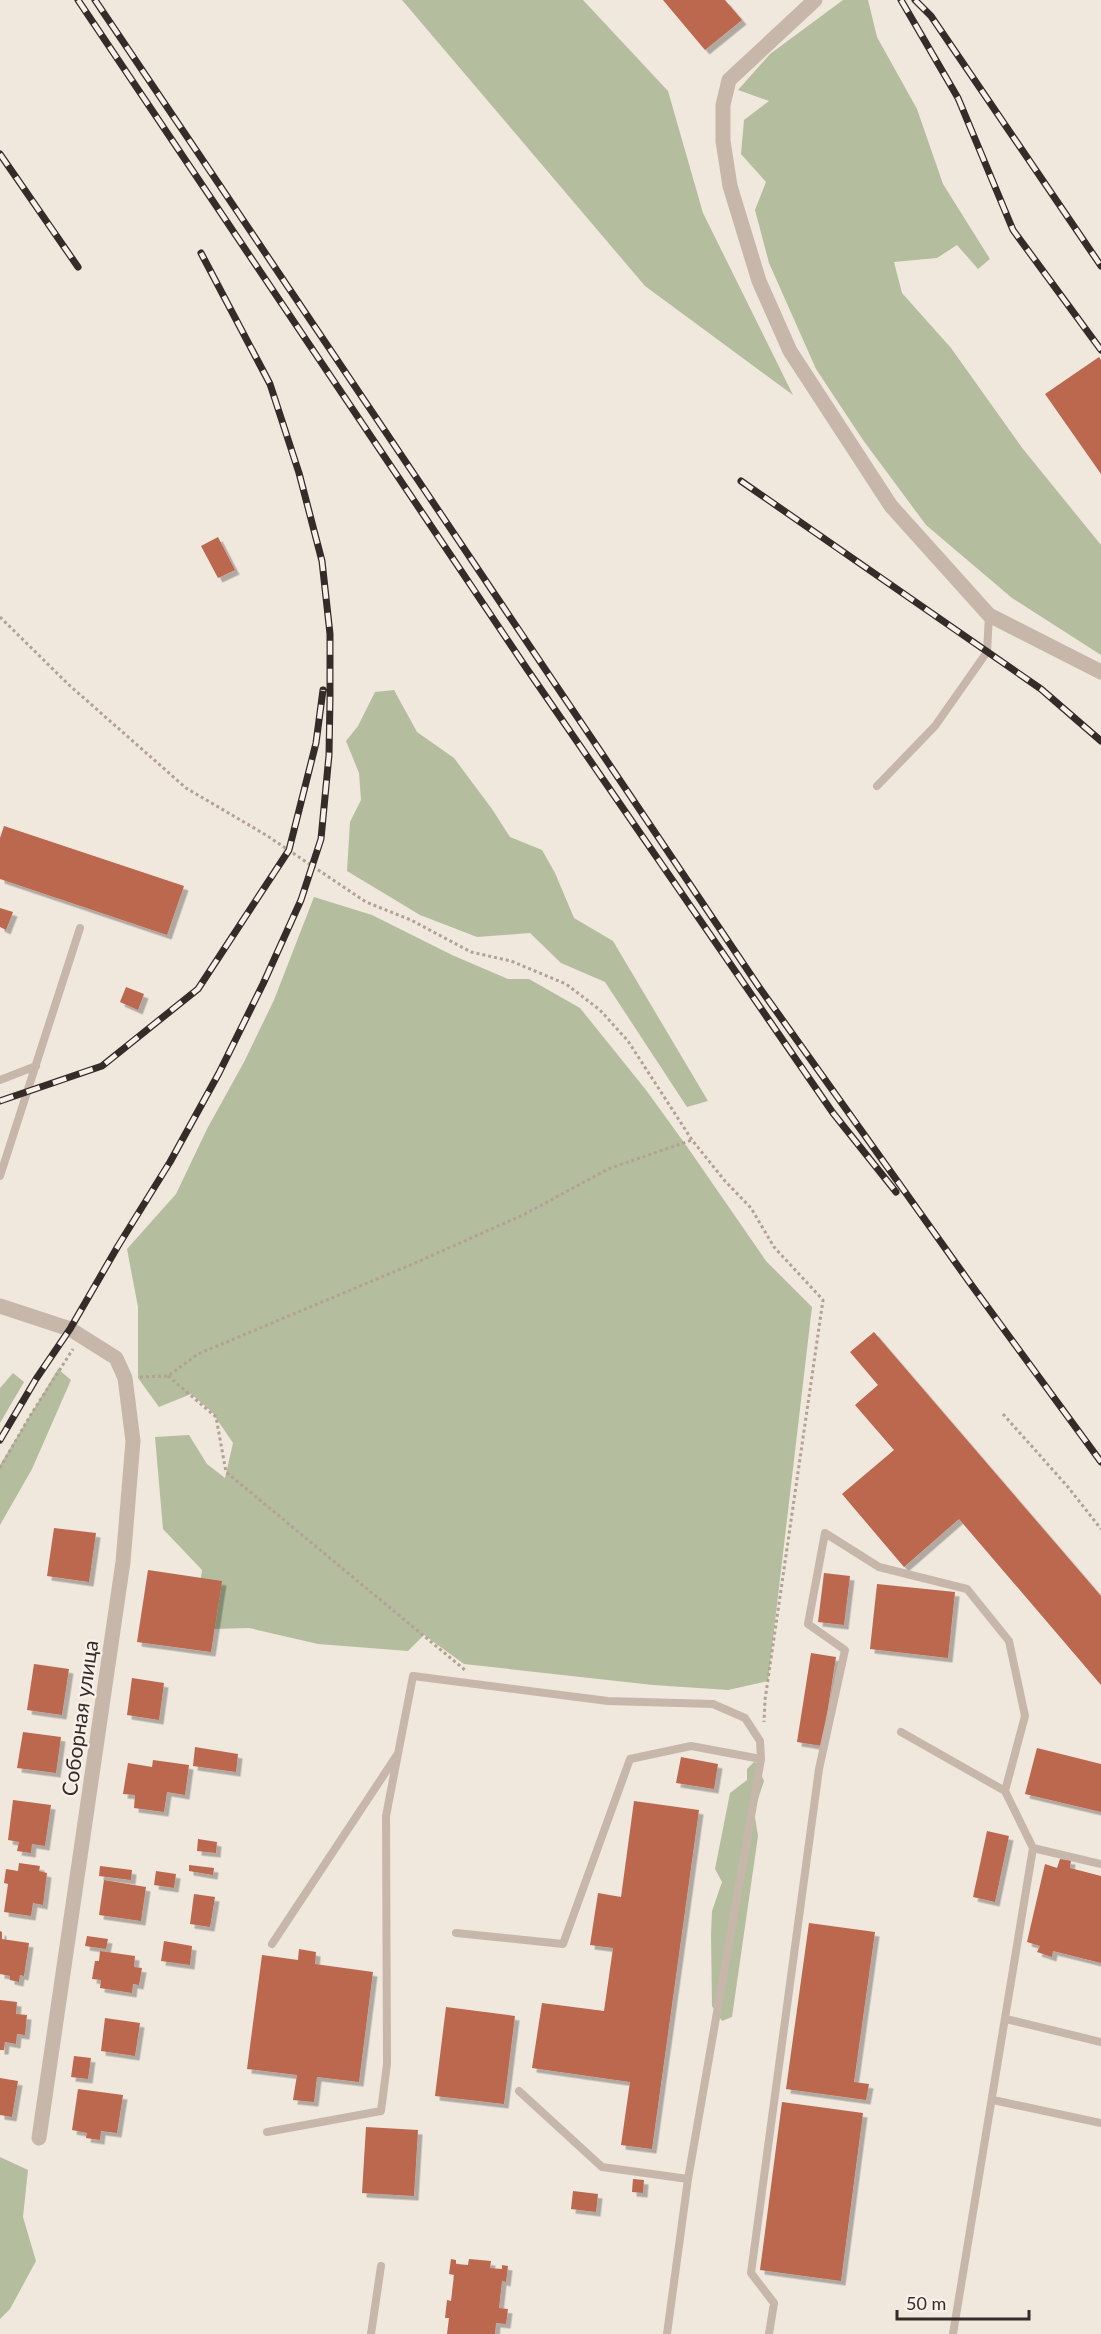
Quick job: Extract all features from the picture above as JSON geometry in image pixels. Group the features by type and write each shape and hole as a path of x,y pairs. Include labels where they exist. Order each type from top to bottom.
{"street":[{"path":"815,0 729,80 723,105 723,141 730,186 759,281 790,351 891,506 989,615 1101,672"},
{"name":"Соборная улица","path":"0,1306 76,1332 116,1358 125,1378 133,1441 123,1562 39,2138"}],"lane":[{"path":"877,786 935,726 987,652 989,615"},
{"path":"0,1176 80,928"},
{"path":"0,1080 36,1066"},
{"path":"769,2334 774,2303 751,2274 819,1768 845,1650 808,1624 825,1533 879,1567 967,1589 1009,1641 1025,1716 1005,1791"},
{"path":"267,2132 381,2111 387,2064 386,1816 413,1676 608,1701 713,1704 745,1718 760,1741 761,1759 688,2179 667,2334"},
{"path":"901,1732 1005,1791 1033,1848 953,2334"},
{"path":"456,1933 562,1944 630,1759 691,1746 761,1759"},
{"path":"272,1944 399,1751"},
{"path":"1033,1848 1101,1864"},
{"path":"1006,2019 1101,2042"},
{"path":"519,2091 602,2167 688,2179"},
{"path":"993,2100 1101,2123"},
{"path":"371,2334 381,2266"}],"path":[{"path":"0,617 68,684 186,788 266,835 366,902 411,920 471,952 511,962 566,984 600,1010 628,1041 692,1140 725,1181 751,1208 774,1247 822,1300 765,1700 764,1724"},
{"path":"125,1378 168,1376 198,1354 525,1214 608,1169 692,1140"},
{"path":"0,1468 76,1332"},
{"path":"168,1376 216,1418 226,1472 483,1686"},
{"path":"1003,1414 1101,1529"}],"green space":[{"path":"402,0 583,0 668,91 703,213 793,395 645,286"},
{"path":"843,0 868,0 877,37 917,109 943,184 990,259 978,269 957,245 937,258 894,262 902,293 951,348 1023,449 1101,545 1101,655 1012,598 926,525 863,440 816,369 769,263 755,210 766,182 741,154 744,120 769,101 738,90 770,54"},
{"path":"394,690 417,732 454,758 510,837 542,850 555,873 574,918 613,941 708,1101 687,1107 605,982 561,963 530,933 477,937 420,915 347,871 350,822 361,800 359,773 346,741 358,726 375,692"},
{"path":"314,897 372,915 452,955 508,979 529,979 580,1008 646,1090 766,1261 812,1307 768,1681 728,1690 653,1685 464,1664 424,1635 408,1651 318,1644 249,1628 214,1629 197,1606 202,1570 163,1529 155,1437 189,1435 207,1464 225,1478 233,1443 212,1412 191,1394 159,1407 138,1378 138,1307 127,1249 176,1194 274,1000"},
{"path":"58,1369 71,1380 32,1469 0,1525 0,1465"},
{"path":"13,1373 24,1382 0,1423 0,1388"},
{"path":"755,1761 764,1781 754,1811 758,1836 732,2017 722,2021 712,2006 712,1911 722,1882 715,1869 730,1793 747,1780 747,1769"},
{"path":"0,2157 28,2170 23,2217 36,2261 10,2309 0,2319"}],"building":[{"path":"663,0 725,0 742,20 705,50"},
{"path":"1099,357 1101,360 1101,474 1045,394"},
{"path":"218,537 235,570 218,578 201,546"},
{"path":"4,826 184,886 167,935 0,879 0,838"},
{"path":"0,908 13,912 6,930 0,927"},
{"path":"126,987 144,994 138,1010 120,1002"},
{"path":"874,1332 1101,1596 1101,1685 959,1519 904,1567 842,1494 894,1450 855,1405 878,1385 850,1352"},
{"path":"54,1528 96,1533 89,1582 47,1576"},
{"path":"148,1570 222,1581 211,1652 137,1642"},
{"path":"824,1573 850,1576 844,1625 818,1622"},
{"path":"877,1584 955,1592 948,1658 870,1649"},
{"path":"811,1653 836,1657 822,1746 797,1742"},
{"path":"34,1664 69,1669 62,1715 27,1710"},
{"path":"132,1678 164,1683 159,1720 127,1715"},
{"path":"23,1732 61,1737 56,1773 17,1768"},
{"path":"195,1747 238,1754 236,1772 193,1766"},
{"path":"1037,1748 1101,1764 1101,1812 1025,1794"},
{"path":"681,1757 718,1764 714,1789 676,1783"},
{"path":"153,1760 189,1765 185,1795 167,1792 164,1812 134,1808 135,1795 123,1794 128,1763 152,1767"},
{"path":"13,1800 51,1805 45,1846 32,1844 31,1853 17,1851 19,1842 8,1840"},
{"path":"634,1801 699,1810 652,2149 621,2145 630,2082 532,2068 542,2003 604,2011 613,1948 590,1945 598,1893 621,1897"},
{"path":"987,1831 1009,1836 995,1902 973,1897"},
{"path":"198,1839 217,1842 216,1853 197,1851"},
{"path":"1060,1859 1071,1860 1070,1868 1101,1876 1101,1963 1053,1951 1052,1957 1037,1952 1040,1946 1027,1942 1045,1864 1057,1868"},
{"path":"19,1863 40,1866 39,1871 47,1873 43,1905 33,1903 31,1916 4,1912 8,1884 4,1883 6,1869 18,1871"},
{"path":"189,1865 214,1868 213,1875 189,1871"},
{"path":"100,1866 132,1870 131,1880 99,1876"},
{"path":"156,1871 176,1874 174,1888 154,1885"},
{"path":"104,1880 146,1887 141,1921 99,1915"},
{"path":"194,1894 215,1897 210,1927 190,1924"},
{"path":"809,1923 875,1932 854,2082 869,2084 866,2100 786,2089"},
{"path":"0,1931 2,1939 29,1943 24,1976 20,1975 19,1982 10,1980 10,1976 0,1974"},
{"path":"87,1936 108,1939 106,1949 85,1946"},
{"path":"164,1941 192,1946 190,1965 161,1961"},
{"path":"299,1949 316,1952 315,1964 373,1972 359,2082 317,2077 314,2102 293,2100 297,2075 247,2069 262,1955 298,1960"},
{"path":"100,1951 135,1956 134,1967 142,1968 139,1985 133,1984 132,1993 100,1988 101,1980 92,1979 95,1961 99,1961"},
{"path":"0,2000 17,2002 16,2014 27,2015 25,2035 17,2034 16,2044 5,2042 4,2050 0,2050"},
{"path":"446,2007 515,2016 504,2104 435,2096"},
{"path":"105,2018 140,2023 135,2056 101,2051"},
{"path":"74,2056 91,2058 88,2079 71,2077"},
{"path":"0,2078 18,2081 12,2117 0,2115"},
{"path":"78,2089 123,2095 117,2133 101,2131 100,2140 86,2138 87,2133 72,2130"},
{"path":"782,2102 863,2113 841,2281 760,2270"},
{"path":"366,2127 418,2130 414,2196 362,2193"},
{"path":"633,2179 644,2180 643,2193 632,2192"},
{"path":"573,2191 598,2194 596,2212 571,2209"},
{"path":"451,2259 456,2260 456,2264 468,2265 469,2259 491,2261 490,2268 502,2269 502,2265 508,2266 506,2282 502,2281 499,2308 508,2309 506,2324 496,2323 495,2334 447,2334 449,2318 445,2318 447,2300 451,2301 454,2275 449,2274"}],"railway":[{"path":"78,0 527,669 833,1113 896,1192"},
{"path":"95,0 759,987 1101,1462"},
{"path":"901,0 958,98 1013,230 1101,350"},
{"path":"915,0 931,16 1101,266"},
{"path":"0,154 78,267"},
{"path":"0,1440 36,1379 70,1329 170,1162 219,1073 301,900 321,839 329,755 330,699 330,634 322,561 299,473 270,384 201,253"},
{"path":"741,481 1041,689 1101,741"},
{"path":"0,1101 102,1066 198,989 289,850 316,743 323,690"}]}
